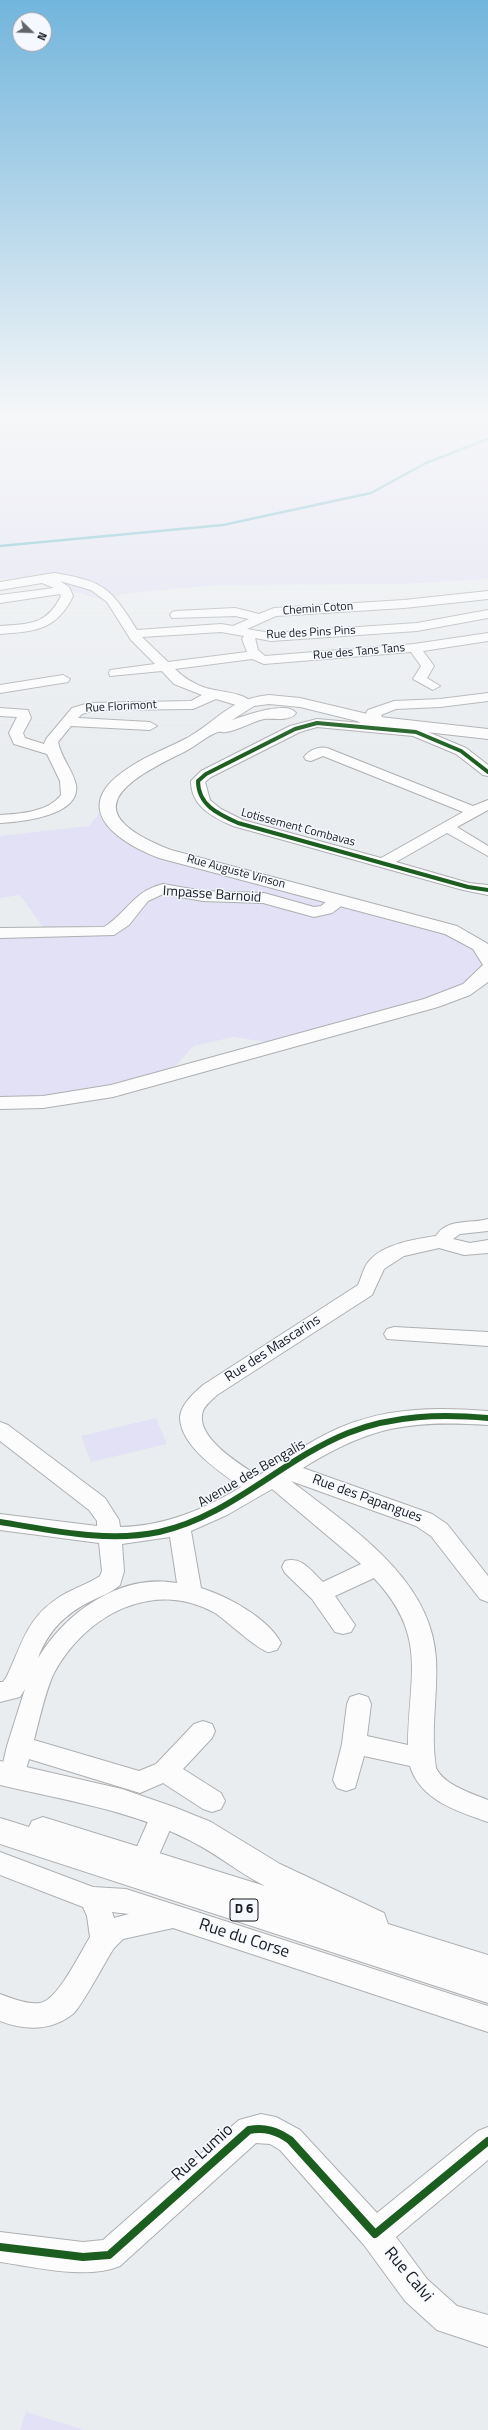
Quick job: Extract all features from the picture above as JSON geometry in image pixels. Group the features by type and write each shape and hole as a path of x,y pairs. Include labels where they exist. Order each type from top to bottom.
{"main road":[{"name":"Rue Auguste Vinson","path":"201,737 244,705 270,700 304,704 387,724"},
{"path":"284,713 297,710 304,704"},
{"path":"244,705 243,711 256,717"},
{"name":"Rue Auguste Vinson","path":"488,734 421,729 284,713 256,717 201,737 126,777 115,789 108,802 107,811 117,829 141,845 165,854 451,930 468,937 480,946 488,956 488,961"},
{"path":"0,1103 58,1100 113,1091 431,1003 471,988 482,980 488,970"},
{"path":"7,1774 122,1802 200,1831 269,1873 361,1915 407,1944"},
{"name":"D 6","path":"0,1816 488,1969"},
{"name":"D 6","path":"0,1831 488,1988"}],"street":[{"path":"0,630 36,626 50,622 61,610 67,596 65,590 40,578"},
{"path":"0,586 40,578 74,580 95,587 112,600 133,634 164,666 189,687 215,694 244,705"},
{"path":"0,599 65,590"},
{"name":"Chemin Coton","path":"235,630 274,612 404,604 488,595"},
{"path":"391,596 400,597 417,627"},
{"path":"176,615 229,612 260,618"},
{"name":"Rue des Pins Pins","path":"133,634 221,628 271,637 417,627 488,614"},
{"path":"251,634 248,639 255,655"},
{"name":"Rue des Tans Tans","path":"116,673 255,655 264,660 414,648 488,637"},
{"path":"414,648 428,666 420,679 433,686"},
{"path":"0,689 63,679"},
{"name":"Rue Florimont","path":"53,750 52,742 77,711 86,707 193,705 215,694"},
{"path":"387,724 373,713 394,705 440,703 488,697"},
{"path":"0,712 23,713 24,718 16,733 19,741 53,750 69,788 68,796 62,803 35,815 0,819"},
{"path":"68,722 150,726"},
{"name":"Lotissement Combavas","path":"387,724 307,725 206,774 198,781 196,790 198,796 209,807 238,823 385,862 468,887 488,890"},
{"path":"421,729 461,751 488,772"},
{"path":"311,757 322,751 475,812"},
{"path":"461,751 488,755"},
{"path":"385,862 448,828 488,804"},
{"path":"448,828 488,852"},
{"name":"Impasse Barnoid","path":"0,933 108,932 124,922 143,898 152,892 163,889 203,896 264,898 314,912 326,910 335,904 338,899"},
{"path":"487,1227 458,1228 445,1235 442,1241 449,1246 467,1250 488,1246"},
{"name":"Rue des Mascarins","path":"272,1478 223,1464 205,1446 196,1434 191,1418 195,1404 210,1390 365,1290 370,1284 376,1265 387,1256 428,1242 442,1241"},
{"path":"394,1334 488,1339"},
{"name":"Avenue des Bengalis","path":"3,1525 110,1536 135,1534 179,1527 209,1514 272,1478 330,1441 353,1432 400,1419 458,1415 488,1418"},
{"path":"0,1430 97,1504 108,1520 112,1579 106,1584 76,1598 45,1623 35,1635 26,1652 17,1683 11,1690 0,1692"},
{"name":"Rue des Papangues","path":"272,1478 353,1543 399,1591 417,1621 425,1653 421,1758 425,1775 430,1781 488,1811"},
{"name":"Rue des Papangues","path":"272,1478 424,1520 439,1530 488,1593"},
{"path":"179,1527 191,1594"},
{"path":"293,1567 320,1593 343,1626"},
{"path":"320,1593 376,1567"},
{"path":"7,1774 19,1746 43,1671 54,1653 87,1616 106,1603 125,1595 156,1590 191,1594 208,1600 244,1620 269,1643"},
{"path":"346,1780 354,1744 359,1704"},
{"path":"19,1746 140,1782 165,1771 203,1731"},
{"path":"354,1744 421,1758"},
{"path":"165,1771 212,1801"},
{"path":"149,1849 163,1816"},
{"name":"Rue du Corse","path":"0,1862 92,1899 129,1895 174,1916 488,2019"},
{"path":"92,1899 100,1916 104,1938"},
{"path":"0,2007 8,2011 42,2016 64,2004 104,1938 116,1930 138,1923 174,1916"},
{"name":"Rue Lumio","path":"0,2247 83,2257 109,2255 249,2130 259,2128 275,2129 290,2140 375,2234"},
{"path":"375,2234 488,2141"},
{"name":"Rue Calvi","path":"375,2234 416,2290 448,2318 488,2330"}],"shaded area":[{"path":"0,529 488,529 488,579 403,584 216,585 130,593 99,599 27,577 0,579"},
{"path":"108,802 107,811 141,845 451,930 488,961 471,988 279,1044 233,1037 194,1046 173,1068 113,1091 0,1103 0,933 47,933 20,895 0,898 0,836 89,826"},
{"path":"156,1418 167,1444 91,1462 81,1436"},
{"path":"26,2412 85,2430 20,2430"}],"waterway":[{"path":"0,546 176,529"}],"cycle path":[{"path":"488,772 461,751 416,732 317,723 295,729 206,774 198,781 198,789 204,802 216,812 238,823 468,887 488,890"},
{"path":"0,1522 67,1532 113,1536 158,1532 180,1526 219,1509 238,1499 329,1442 347,1433 367,1426 386,1421 427,1416 468,1416 488,1418"},
{"path":"0,2247 83,2257 109,2255 249,2130 261,2128 276,2131 290,2140 375,2234 488,2141"}]}
